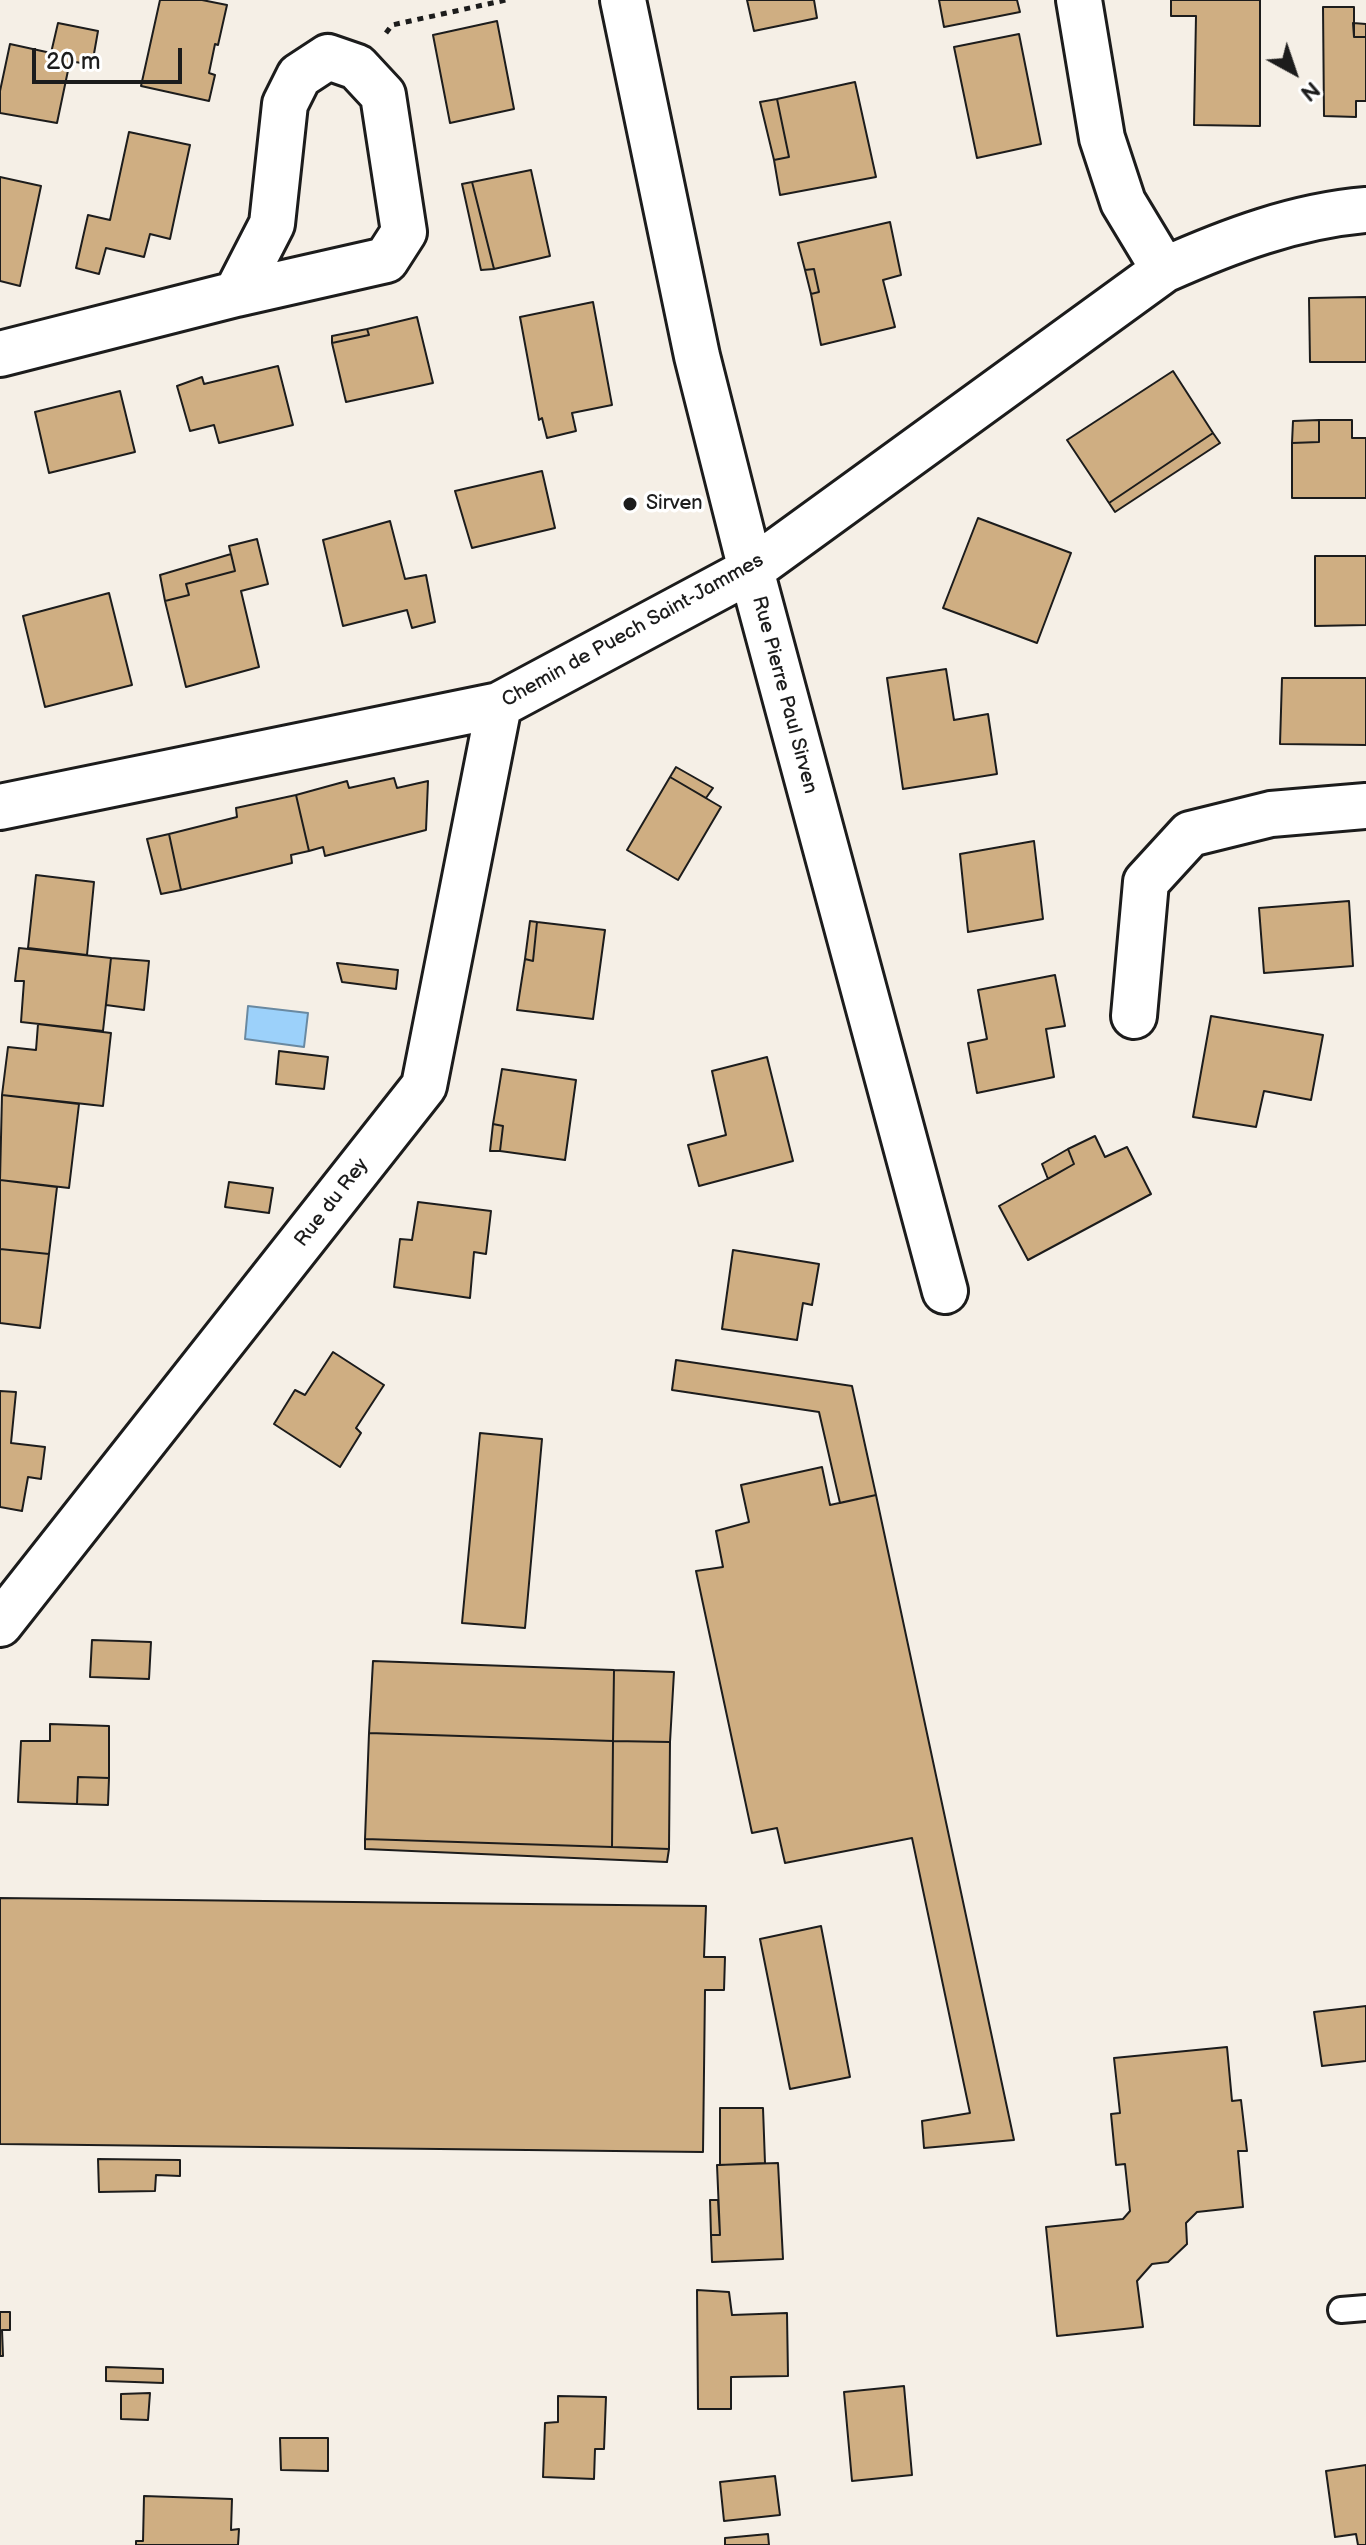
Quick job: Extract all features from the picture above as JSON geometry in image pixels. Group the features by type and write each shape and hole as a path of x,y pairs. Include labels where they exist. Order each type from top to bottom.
{"street":[{"name":"Rue Pierre Paul Sirven","path":"623,0 697,356 751,570 945,1291"},
{"path":"1079,0 1102,138 1123,202 1164,270"},
{"path":"0,354 236,294 386,260 404,232 383,95 357,67 328,57 299,76 285,104 272,224 236,294"},
{"name":"Chemin de Puech Saint-Jammes","path":"0,807 499,705 751,570 1164,270 1237,238 1329,213 1366,210"},
{"name":"Rue du Rey","path":"0,1624 424,1086 499,705"},
{"path":"1134,1016 1146,882 1190,834 1271,814 1366,806"}],"lane":[{"path":"1341,2310 1366,2308"}],"path":[{"path":"357,67 392,25 506,0"}],"water":[{"path":"248,1006 308,1013 304,1047 245,1039"}],"building":[{"path":"160,0 202,0 227,5 209,73 215,75 209,101 141,86"},
{"path":"747,0 814,0 817,18 754,31"},
{"path":"939,0 1017,0 1020,12 944,27"},
{"path":"1171,0 1260,0 1260,126 1194,125 1196,16 1171,16"},
{"path":"1323,7 1354,7 1354,37 1366,37 1366,101 1356,101 1356,117 1324,116"},
{"path":"497,21 514,109 450,123 433,35"},
{"path":"58,23 98,31 92,65 70,61 57,123 0,113 0,91 10,44 51,53"},
{"path":"1353,23 1366,24 1366,37 1354,37"},
{"path":"1019,34 1041,144 977,158 954,47"},
{"path":"855,82 876,177 780,195 774,160 789,157 777,99"},
{"path":"777,99 789,157 774,160 760,102"},
{"path":"129,132 190,145 170,239 150,234 144,257 106,248 99,274 76,268 88,215 110,220"},
{"path":"531,170 550,256 494,269 472,182"},
{"path":"0,177 41,186 20,286 0,281"},
{"path":"472,182 494,269 481,270 462,184"},
{"path":"890,222 901,275 883,280 895,327 821,345 811,294 819,292 814,269 805,270 798,243"},
{"path":"814,269 819,292 811,294 805,270"},
{"path":"1366,297 1366,362 1310,362 1309,298"},
{"path":"593,302 612,405 572,413 576,431 547,438 542,418 539,420 520,317"},
{"path":"417,317 433,383 346,402 332,343 369,335 367,329"},
{"path":"367,329 369,335 332,343 332,336"},
{"path":"278,366 293,425 219,443 214,425 190,431 177,386 202,377 204,384"},
{"path":"1173,371 1213,433 1109,503 1067,440"},
{"path":"120,391 135,452 49,473 35,412"},
{"path":"1319,420 1319,442 1292,443 1293,421"},
{"path":"1319,420 1352,420 1352,438 1366,438 1366,498 1292,498 1292,443 1319,442"},
{"path":"1213,433 1220,443 1115,512 1109,503"},
{"path":"542,471 555,528 472,548 455,491"},
{"path":"978,518 1071,553 1037,643 943,608"},
{"path":"390,521 405,579 426,575 435,622 412,628 407,610 343,626 323,540"},
{"path":"257,539 268,584 241,591 259,667 186,687 165,601 189,595 186,584 235,571 229,546"},
{"path":"231,554 235,571 186,584 189,595 165,601 160,575"},
{"path":"1315,556 1366,556 1366,625 1315,626"},
{"path":"109,593 132,685 45,707 23,616"},
{"path":"946,669 954,720 988,714 997,774 903,789 887,678"},
{"path":"1282,678 1366,678 1366,745 1280,744"},
{"path":"676,767 713,788 706,798 670,777"},
{"path":"670,777 721,807 678,880 627,850"},
{"path":"394,778 397,788 428,781 426,830 325,856 323,847 309,851 296,795 347,781 349,788"},
{"path":"296,795 309,851 291,855 292,863 181,890 169,834 237,817 236,808"},
{"path":"169,834 181,890 161,894 147,839"},
{"path":"1034,841 1043,919 968,932 960,854"},
{"path":"36,875 94,882 87,955 28,948"},
{"path":"1349,901 1353,966 1264,973 1259,908"},
{"path":"530,921 537,922 533,961 525,959"},
{"path":"537,922 605,930 593,1019 517,1010 525,959 533,961"},
{"path":"19,948 111,958 103,1031 21,1022 24,981 15,981"},
{"path":"111,958 149,961 144,1010 106,1005"},
{"path":"337,963 398,970 396,989 342,982"},
{"path":"1055,975 1065,1026 1046,1029 1054,1077 977,1093 968,1043 987,1039 978,990"},
{"path":"1211,1016 1323,1035 1311,1100 1264,1091 1256,1127 1193,1117"},
{"path":"38,1024 111,1033 103,1106 2,1095 8,1047 36,1050"},
{"path":"279,1051 328,1057 324,1089 276,1084"},
{"path":"767,1057 793,1161 699,1186 688,1145 726,1135 712,1071"},
{"path":"502,1069 576,1080 565,1160 500,1151 503,1126 493,1124"},
{"path":"2,1095 79,1104 69,1188 0,1180"},
{"path":"493,1124 503,1126 500,1151 490,1151"},
{"path":"1095,1136 1105,1157 1127,1147 1151,1194 1028,1260 999,1206 1074,1164 1068,1149"},
{"path":"1068,1149 1074,1164 1048,1179 1042,1164"},
{"path":"0,1180 57,1187 49,1254 0,1249"},
{"path":"229,1182 273,1188 269,1213 225,1207"},
{"path":"418,1202 491,1211 486,1254 474,1252 470,1298 394,1287 400,1239 412,1240"},
{"path":"0,1249 49,1254 40,1328 0,1323"},
{"path":"733,1250 819,1264 812,1305 803,1303 797,1340 722,1329"},
{"path":"333,1352 384,1385 356,1428 361,1433 340,1467 274,1424 295,1390 305,1395"},
{"path":"676,1360 852,1386 876,1495 840,1503 819,1412 672,1390"},
{"path":"0,1391 16,1392 11,1443 45,1447 41,1479 28,1477 22,1511 0,1507"},
{"path":"480,1433 542,1439 525,1628 462,1623"},
{"path":"822,1467 830,1505 876,1495 1014,2140 924,2148 922,2121 970,2113 912,1838 785,1863 777,1828 752,1833 696,1571 723,1567 716,1531 749,1522 741,1485"},
{"path":"92,1640 151,1642 149,1679 90,1677"},
{"path":"373,1661 614,1670 613,1741 369,1733"},
{"path":"614,1670 674,1672 670,1742 613,1741"},
{"path":"50,1724 109,1726 109,1778 78,1777 77,1804 18,1802 21,1741 50,1741"},
{"path":"369,1733 613,1741 612,1847 365,1839"},
{"path":"613,1741 670,1742 669,1849 612,1847"},
{"path":"78,1777 109,1778 108,1805 77,1804"},
{"path":"365,1839 669,1849 667,1862 365,1849"},
{"path":"0,1898 706,1906 704,1957 725,1957 724,1990 705,1990 703,2152 0,2144"},
{"path":"821,1926 850,2077 790,2089 760,1939"},
{"path":"1366,2006 1366,2061 1322,2066 1314,2012"},
{"path":"1227,2047 1232,2101 1241,2100 1247,2151 1238,2151 1243,2207 1197,2212 1186,2223 1187,2244 1168,2262 1152,2264 1137,2281 1143,2327 1057,2336 1046,2227 1123,2219 1130,2211 1125,2164 1116,2165 1111,2114 1120,2113 1114,2058"},
{"path":"720,2108 763,2108 765,2163 720,2165"},
{"path":"98,2159 180,2160 180,2176 156,2175 155,2191 99,2192"},
{"path":"778,2163 783,2259 712,2262 711,2235 720,2235 717,2165"},
{"path":"710,2200 718,2200 720,2235 711,2235"},
{"path":"697,2290 729,2292 732,2315 787,2313 788,2376 731,2377 731,2409 698,2409"},
{"path":"0,2312 10,2312 10,2330 2,2330 3,2356 0,2356"},
{"path":"106,2367 163,2369 163,2383 106,2381"},
{"path":"904,2386 912,2475 852,2481 844,2392"},
{"path":"150,2393 148,2420 121,2419 121,2394"},
{"path":"558,2396 606,2397 604,2449 595,2449 594,2479 543,2477 545,2423 558,2422"},
{"path":"280,2438 328,2438 328,2471 281,2470"},
{"path":"1366,2465 1366,2545 1358,2545 1356,2534 1335,2537 1326,2471"},
{"path":"775,2476 780,2515 724,2521 720,2482"},
{"path":"144,2496 232,2499 231,2530 239,2529 238,2545 136,2545 136,2541 143,2541"},
{"path":"768,2534 769,2545 725,2545 725,2538"}],"place":[{"name":"Sirven","path":"630,504"}]}
